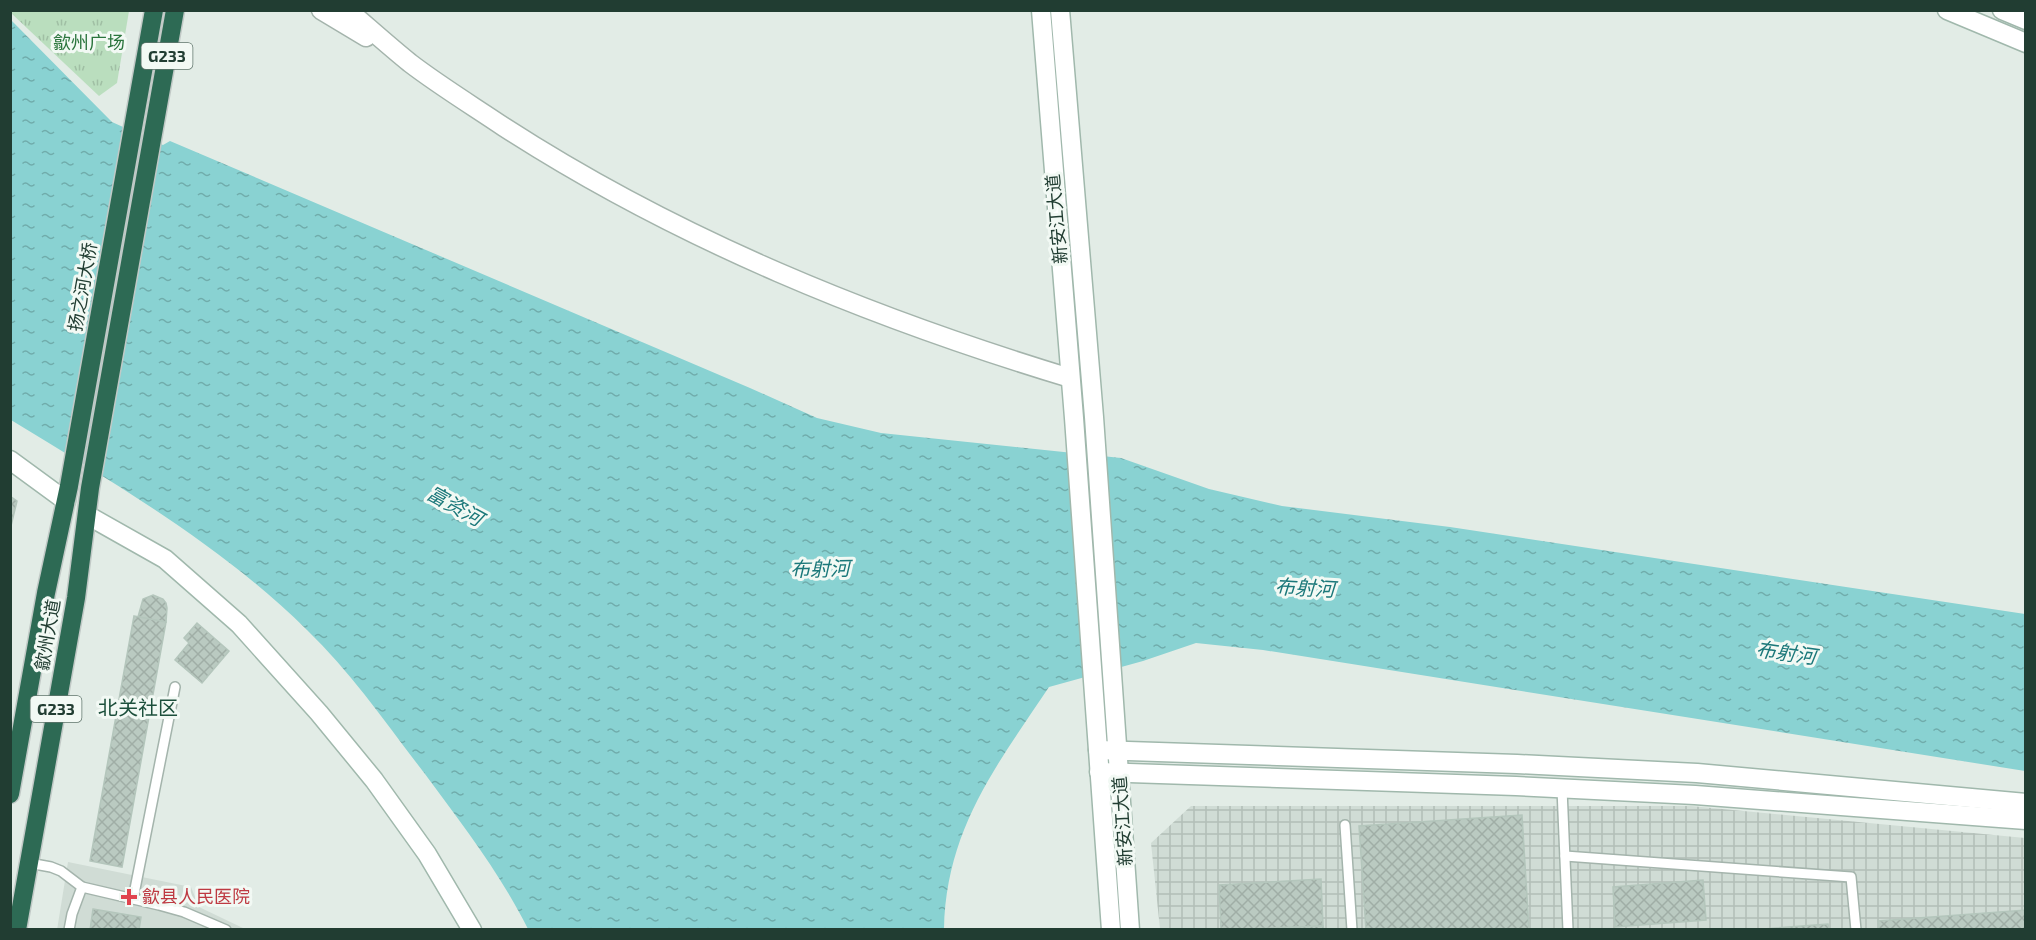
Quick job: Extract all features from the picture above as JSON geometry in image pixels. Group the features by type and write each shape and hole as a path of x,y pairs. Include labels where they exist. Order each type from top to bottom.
{"highway":[{"name":"扬之河大桥","path":"67,494 154,10"},
{"name":"歙州大道","path":"17,930 76,598 90,488 159,100 179,12"},
{"name":"歙州大道","path":"10,794 46,593 67,494"}],"street":[{"path":"321,10 411,64 568,166 719,246 786,276 903,323 1070,378"},
{"path":"348,10 411,64"},
{"name":"新安江大道","path":"1041,10 1111,930"},
{"name":"新安江大道","path":"1060,10 1094,425 1130,930"},
{"path":"1947,10 2025,43"},
{"path":"2002,10 2025,20"},
{"path":"10,460 67,494"},
{"path":"87,515 165,559 239,624 333,729 374,780 427,854 472,930"},
{"path":"1098,750 1517,764 1697,773 2025,803"},
{"path":"1099,772 1695,795 2025,820"}],"lane":[{"path":"133,899 175,687"},
{"path":"1562,789 1568,930"},
{"path":"1345,825 1352,930"},
{"path":"1565,856 1851,877 1856,930"},
{"path":"29,863 62,871 81,887 184,912 226,930"},
{"path":"69,930 81,887"}],"shaded area":[{"path":"1191,806 1691,806 2025,838 2025,929 1160,929 1151,843"},
{"name":"歙县人民医院","path":"68,862 191,887 199,907 245,929 57,930"}],"green space":[{"name":"歙州广场","path":"10,11 129,11 117,83 99,96"}],"water":[{"path":"10,19 112,122 163,145 170,141 817,418 881,433 1121,458 1209,489 1282,506 1450,527 2025,614 2025,771 1263,650 1196,643 1143,661 1049,687 977,800 954,861 947,893 944,929 528,929 493,869 453,811 354,682 307,630 274,599 203,543 127,492 11,420"}],"building":[{"path":"10,496 17,501 10,530"},
{"path":"153,595 163,599 166,603 166,622 138,617 143,599"},
{"path":"134,616 166,622 122,867 90,861"},
{"path":"197,623 229,651 202,683 175,660 189,643 184,638"},
{"path":"1522,815 1529,930 1366,930 1359,826"},
{"path":"1321,879 1323,926 1221,930 1219,885"},
{"path":"1703,880 1706,920 1615,927 1613,887"},
{"path":"93,909 141,917 139,930 90,930"},
{"path":"2026,910 2026,930 1879,930 1878,921"},
{"path":"1828,924 1829,930 1749,930"},
{"path":"1323,926 1324,930 1277,930 1277,928"}],"place":[{"name":"歙县人民医院","path":"129,897"}],"district":[{"name":"北关社区","path":"138,708"}],"water label":[{"name":"富资河","path":"455,506"},
{"name":"布射河","path":"820,569"},
{"name":"布射河","path":"1305,588"},
{"name":"布射河","path":"1786,653"}]}
